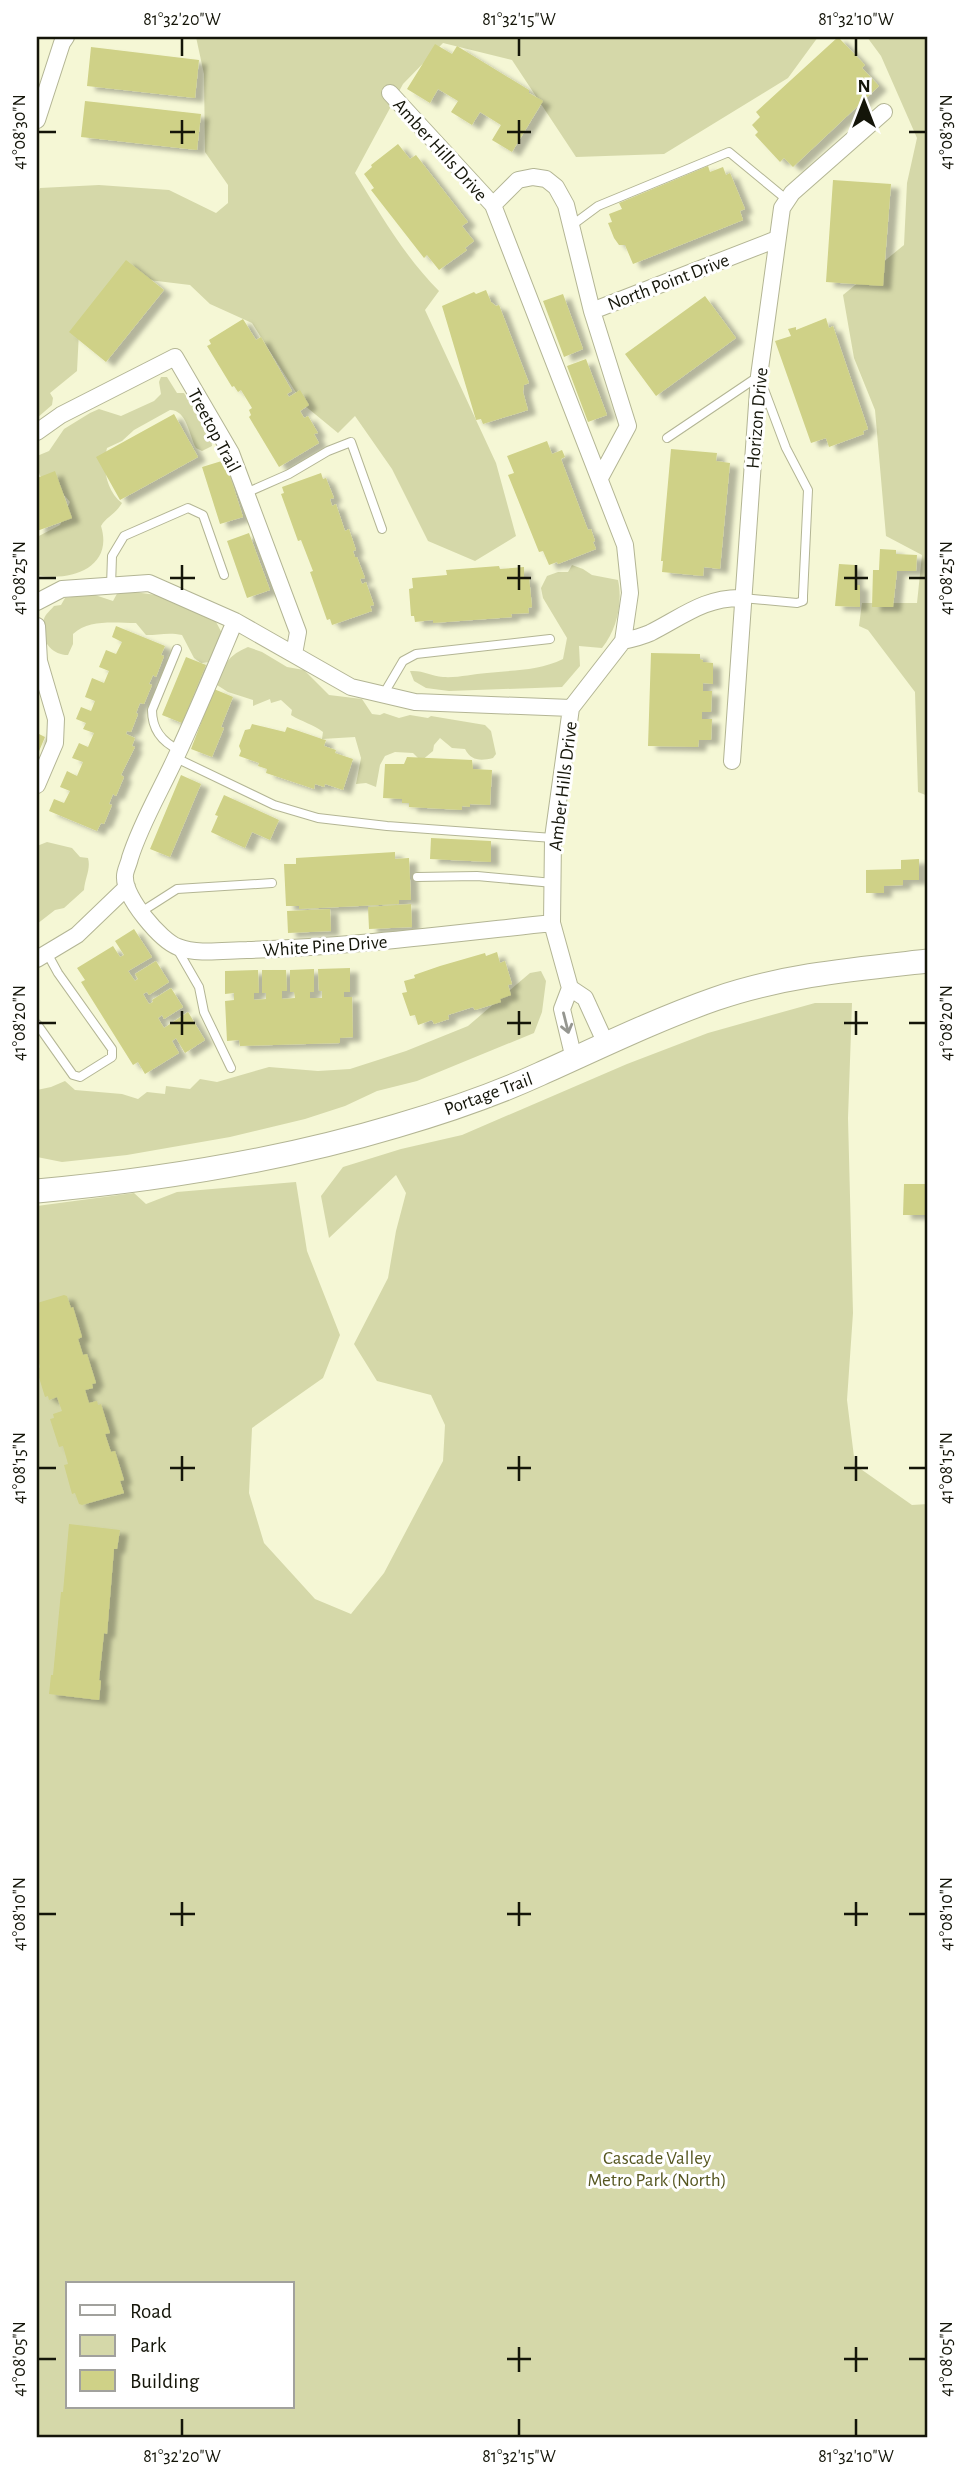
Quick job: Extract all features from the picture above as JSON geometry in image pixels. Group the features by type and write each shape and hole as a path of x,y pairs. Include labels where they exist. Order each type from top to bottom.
{"main road":[{"name":"Portage Trail","path":"37,1191 124,1182 269,1158 396,1126 495,1092 666,1017 717,998 774,982 826,972 928,961"}],"street":[{"path":"37,121 66,37"},
{"name":"Amber Hills Drive","path":"390,93 493,205 625,545 630,593 623,641 571,708 553,838 552,923 570,988 562,1009 574,1059"},
{"path":"777,239 786,199 884,112"},
{"name":"North Point Drive","path":"493,205 518,180 545,178 556,187 566,205 592,311 777,239"},
{"name":"Horizon Drive","path":"732,761 759,376 777,239"},
{"path":"592,311 628,426 600,478"},
{"name":"Treetop Trail","path":"37,432 61,415 175,356 231,453 298,632 294,654"},
{"path":"38,600 62,589 149,583 235,621 351,687 415,702 571,708"},
{"path":"623,641 647,634 706,603 723,597 742,598"},
{"path":"174,945 162,937 141,912 124,878 133,850 235,621"},
{"path":"37,626 38,664 55,719 55,743 37,785"},
{"path":"42,956 77,935 127,887"},
{"name":"White Pine Drive","path":"174,945 204,951 293,948 360,944 552,923"},
{"name":"Amber Hills Drive","path":"570,988 585,998 606,1045"}],"lane":[{"path":"571,226 598,206 729,152 786,199"},
{"path":"667,438 759,376 786,448 808,490 803,601 797,603 742,598"},
{"path":"246,493 289,474 328,450 351,442 382,529"},
{"path":"111,586 113,556 124,536 188,508 203,515 224,575"},
{"path":"383,695 403,661 416,653 550,639"},
{"path":"177,649 152,710 156,732 177,754 274,805 318,818 387,826 553,838"},
{"path":"417,877 477,876 553,883"},
{"path":"141,912 177,889 272,883"},
{"path":"174,945 199,987 204,1012 231,1068"},
{"path":"37,1024 73,1075 80,1077 112,1057 112,1049 58,973 42,956"}],"green space":[{"path":"196,37 818,37 788,78 664,154 576,157 512,60 443,43 403,84 355,173 404,250 439,291 425,310 496,463 516,536 475,561 428,541 392,469 355,416 338,433 304,405 252,323 210,304 190,285 124,277 79,332 77,371 50,393 53,398 52,405 37,418 37,198 40,188 99,185 169,190 216,213 228,203 228,185 205,152 204,74"},
{"path":"867,37 928,37 928,796 918,792 915,692 868,630 859,626 862,603 917,603 922,555 886,536 875,410 854,358 843,295 904,245 907,183 917,138 881,56"},
{"path":"161,377 167,377 177,393 184,393 190,402 195,404 212,446 202,451 196,448 184,419 176,411 170,410 107,448 107,478 112,492 122,503 101,526 101,552 95,562 75,574 50,577 37,575 37,537 60,525 70,502 43,480 37,456 49,451 64,429 90,413 99,409 121,416 154,401 161,394"},
{"path":"572,565 592,575 618,580 619,606 607,641 602,648 579,646 580,666 562,687 449,691 426,688 414,681 410,671 454,677 535,668 563,659 567,638 543,598 541,588 547,576 568,572"},
{"path":"119,590 164,596 215,620 224,637 210,662 201,663 194,658 182,635 146,635 136,623 103,623 79,629 73,634 73,644 68,655 56,652 47,644 43,626 46,615 54,606 61,605 65,598 92,594 113,601"},
{"path":"248,647 287,667 304,670 329,695 362,699 372,714 384,713 399,718 410,715 428,718 431,716 485,725 491,731 496,754 493,758 477,759 470,756 465,749 452,748 440,738 433,751 421,761 413,753 395,752 385,756 380,765 376,787 366,783 356,784 361,758 355,737 322,739 323,732 291,715 292,710 281,700 271,703 270,699 253,706 253,700 228,692 217,685 227,662"},
{"path":"47,842 72,848 80,857 88,858 89,862 84,890 64,908 55,910 37,924 37,846"},
{"path":"541,971 546,981 542,1012 534,1033 417,1081 377,1091 345,1106 305,1119 230,1137 127,1155 62,1162 37,1157 37,1090 65,1081 75,1090 122,1094 138,1099 147,1092 165,1094 166,1086 190,1089 200,1079 217,1082 269,1067 318,1071 350,1069 406,1051 468,1026 530,973"},
{"name":"Cascade Valley Metro Park (North)","path":"815,1003 852,1003 848,1118 853,1313 847,1400 855,1465 912,1505 928,1504 928,2438 37,2438 37,1206 134,1193 146,1204 177,1192 296,1182 307,1251 340,1335 323,1378 252,1428 249,1493 264,1543 315,1599 351,1614 384,1573 443,1461 445,1425 431,1395 377,1381 354,1344 388,1278 406,1193 396,1175 329,1238 321,1196 343,1167 401,1149 462,1135 627,1064 708,1033"}],"building":[{"path":"838,37 865,65 862,68 879,86 793,167 784,158 780,162 755,135 758,132 752,125 760,117 756,112"},
{"path":"435,44 452,54 457,46 543,101 512,152 492,140 501,125 480,112 472,125 451,112 458,101 438,89 430,103 407,89"},
{"path":"91,47 199,60 195,98 87,86"},
{"path":"85,101 201,114 197,150 81,137"},
{"path":"398,144 410,159 416,155 468,222 462,226 474,241 465,248 467,250 439,270 427,255 424,258 371,190 374,188 364,174 371,165"},
{"path":"708,166 710,172 723,167 726,175 730,173 745,209 740,211 743,220 633,264 625,245 619,245 614,238 608,223 612,222 609,214 622,209 619,203"},
{"path":"833,180 891,184 883,286 826,282"},
{"path":"126,260 164,290 106,362 69,332"},
{"path":"486,290 491,302 499,305 529,383 524,385 523,392 528,410 483,424 481,419 476,420 442,306 474,292 476,294"},
{"path":"563,294 583,349 564,357 543,301"},
{"path":"705,296 736,338 656,396 625,354"},
{"path":"826,318 829,328 833,326 868,429 863,431 864,434 829,447 826,438 811,443 775,341 791,336 788,329 796,327 796,330"},
{"path":"243,319 256,340 261,337 292,391 287,394 289,397 300,390 309,405 300,411 304,418 308,416 318,433 314,434 319,443 279,467 249,417 249,410 252,408 241,390 238,392 232,387 207,346 211,344 209,340"},
{"path":"586,359 607,415 588,422 567,366"},
{"path":"174,414 198,457 120,500 96,457"},
{"path":"547,441 552,454 562,450 565,457 561,459 588,530 591,529 596,549 549,565 543,551 539,552 508,475 514,473 507,456"},
{"path":"671,449 717,453 716,461 730,463 720,569 704,567 703,576 662,572"},
{"path":"225,460 243,517 220,524 202,467"},
{"path":"55,471 72,518 37,531 37,478"},
{"path":"321,473 323,479 326,478 334,498 330,499 332,506 336,504 345,531 349,529 356,550 353,551 365,578 360,579 362,584 366,582 374,605 370,606 372,611 332,625 330,619 327,620 310,572 313,571 301,540 298,541 281,494 284,493 282,487"},
{"path":"249,533 270,590 247,598 227,541"},
{"path":"880,549 896,550 896,554 917,555 916,571 897,571 893,607 872,607 873,570 879,570"},
{"path":"839,564 855,565 855,585 860,585 860,607 835,606"},
{"path":"499,566 500,569 524,567 524,578 529,577 532,607 528,608 529,613 511,614 512,617 433,623 433,620 415,622 414,616 411,616 409,589 413,588 412,578 447,575 446,570"},
{"path":"116,626 165,646 156,677 153,675 144,704 140,703 131,732 127,731 126,734 135,738 132,746 135,747 121,775 124,777 116,796 113,794 109,804 112,805 104,824 101,823 97,831 49,811 54,799 64,803 70,791 60,787 67,771 77,776 83,762 72,758 79,743 88,747 94,733 83,729 86,723 76,719 81,707 91,711 95,701 85,697 92,678 104,683 109,671 99,667 106,650 116,654 122,642 112,637"},
{"path":"651,653 700,654 703,662 713,663 713,684 703,683 703,691 712,691 711,712 702,712 702,719 712,719 711,740 699,740 698,747 648,746"},
{"path":"186,657 206,665 182,723 162,715"},
{"path":"214,689 233,697 212,757 191,749"},
{"path":"252,724 285,732 287,727 326,740 324,746 353,759 343,790 325,784 324,787 315,784 314,789 266,773 267,769 258,766 259,763 239,756 239,746 245,730 250,729"},
{"path":"37,733 45,737 37,756"},
{"path":"407,757 472,760 473,769 492,770 490,805 470,804 470,807 462,806 462,810 409,807 409,803 402,803 402,799 383,798 385,764 404,764"},
{"path":"181,775 201,784 170,857 150,849"},
{"path":"224,795 279,820 270,840 252,832 245,848 211,832"},
{"path":"431,838 491,841 491,862 430,859"},
{"path":"395,852 395,859 409,858 411,900 399,900 399,904 299,909 299,906 286,906 284,864 296,864 296,858"},
{"path":"919,859 919,880 903,880 903,885 884,886 884,893 866,893 866,870 901,869 901,860"},
{"path":"411,904 412,927 369,929 368,907"},
{"path":"330,909 331,931 288,933 287,911"},
{"path":"134,929 152,957 128,971 135,981 138,979 135,974 156,961 169,982 149,995 147,992 143,994 149,1004 171,988 183,1007 164,1019 162,1015 158,1018 164,1028 188,1012 205,1040 185,1053 176,1038 172,1041 179,1053 145,1074 138,1062 133,1065 81,982 85,980 77,968 113,946 120,957 124,955 115,941"},
{"path":"497,952 500,963 505,961 512,984 508,985 511,995 500,999 501,1002 448,1015 449,1019 434,1024 432,1020 418,1025 415,1015 410,1016 402,993 407,992 404,981 440,966"},
{"path":"350,968 350,992 344,992 344,997 352,997 353,1037 340,1038 340,1043 240,1046 239,1040 227,1041 225,1001 234,1000 234,993 225,994 225,971 258,970 259,993 254,993 254,1000 266,999 266,993 262,993 262,970 286,970 287,991 282,991 282,999 295,998 294,992 290,992 290,970 314,969 314,992 310,992 310,998 322,998 318,969"},
{"path":"904,1184 928,1184 928,1215 903,1215"},
{"path":"67,1296 71,1308 73,1307 82,1337 78,1339 83,1355 87,1354 96,1383 92,1384 93,1388 85,1390 89,1403 97,1401 98,1405 101,1404 110,1433 105,1434 111,1452 115,1451 124,1480 120,1481 124,1493 82,1505 75,1493 72,1494 64,1465 68,1464 63,1446 59,1447 50,1419 54,1418 53,1414 62,1411 57,1397 49,1400 48,1396 45,1397 37,1371 40,1367 37,1355 37,1303"},
{"path":"69,1524 120,1530 117,1549 114,1549 99,1700 49,1694"}]}
